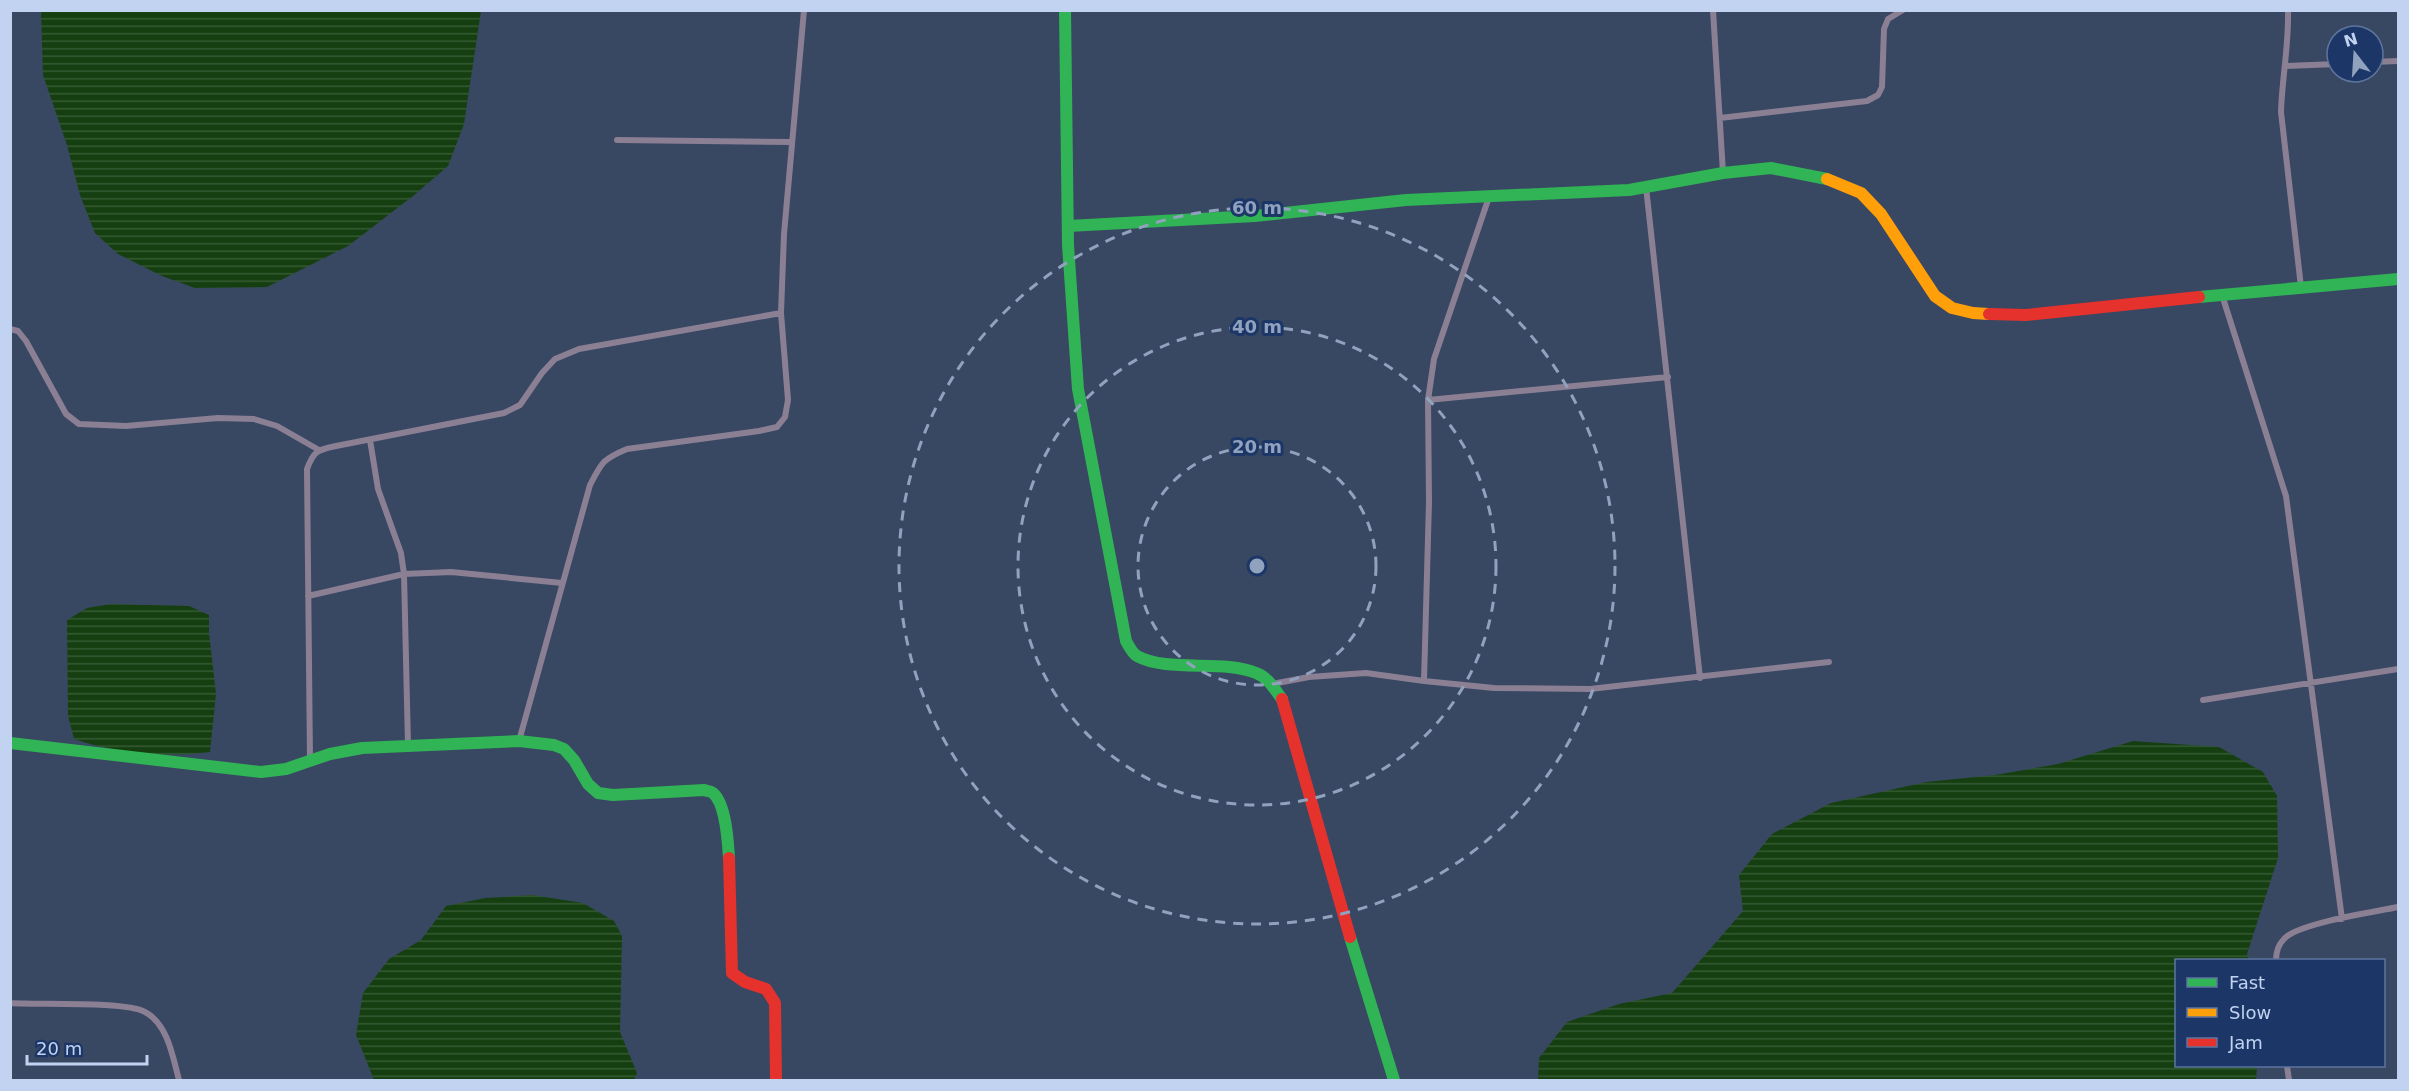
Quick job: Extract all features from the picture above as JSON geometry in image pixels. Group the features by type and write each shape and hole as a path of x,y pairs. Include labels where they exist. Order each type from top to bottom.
{"street":[{"path":"519,741 590,485 600,466 609,456 627,450 759,431 777,427 784,417 788,400 781,312 784,234 804,10"},
{"path":"1065,10 1068,226 1078,389 1126,641 1135,655 1156,662 1257,672 1271,684 1282,699 1359,969 1394,1080"},
{"path":"1713,10 1723,173"},
{"path":"1720,118 1867,101 1878,95 1881,87 1884,29 1888,19 1903,10"},
{"path":"2288,10 2289,36 2282,88 2282,112 2301,288"},
{"path":"2286,66 2325,64"},
{"path":"617,140 791,141"},
{"path":"1068,226 1255,216 1383,202 1629,190 1723,173 1771,168 1802,172 1835,181 1861,193 1881,214 1935,296 1952,308 1972,313 2026,315 2222,294 2398,279"},
{"path":"1646,187 1700,678"},
{"path":"1424,681 1429,502 1428,400 1434,359 1489,196"},
{"path":"2222,294 2286,496 2342,919"},
{"path":"310,760 307,469 312,455 319,450 504,412 520,405 542,373 555,359 579,349 781,312"},
{"path":"10,328 18,332 26,341 66,414 79,424 126,426 218,418 254,419 277,426 319,450"},
{"path":"1428,400 1668,377"},
{"path":"370,440 378,489 401,553 404,574 408,745"},
{"path":"308,596 404,574 451,572 562,583"},
{"path":"1271,684 1309,677 1366,673 1424,681 1522,689 1590,689 1829,662"},
{"path":"2204,700 2398,669"},
{"path":"10,743 261,772 286,770 310,760 362,748 519,741 554,745 564,749 574,760 588,784 598,793 613,795 704,790 712,793 718,801 725,824 731,860 730,957 732,972 745,982 766,989 775,1003 776,1080"},
{"path":"2276,959 2276,952 2284,938 2305,927 2398,907"},
{"path":"10,1004 123,1007 144,1011 159,1025 169,1045 179,1080"}],"shaded area":[{"path":"41,10 481,11 464,124 448,166 348,246 267,287 195,288 162,276 118,254 95,233 80,195 67,145 43,75"},
{"path":"111,604 189,606 209,615 216,694 210,752 141,753 106,748 74,739 68,716 67,620 87,608"},
{"path":"2133,741 2219,747 2263,772 2277,796 2278,858 2247,954 2249,959 2175,959 2175,1067 2257,1067 2256,1080 1538,1080 1539,1058 1567,1022 1619,1004 1672,993 1743,911 1739,875 1772,834 1831,803 1926,782 1995,775 2058,764"},
{"path":"532,895 583,903 614,921 622,936 620,1032 637,1073 634,1080 374,1080 356,1035 363,993 389,959 421,940 446,906 485,898"}],"traffic: fast":[{"path":"1065,10 1068,245 1078,389 1126,641 1135,655 1150,661 1164,664 1228,667 1256,673 1268,681 1282,699"},
{"path":"1068,226 1255,216 1406,200 1629,190 1723,173 1771,168 1827,179"},
{"path":"2199,297 2398,279"},
{"path":"10,743 261,772 286,769 330,754 362,748 519,741 554,745 564,749 574,760 588,784 598,793 613,795 704,790 712,792 724,814 729,858"},
{"path":"1350,937 1394,1080"}],"traffic: slow":[{"path":"1827,179 1861,193 1881,214 1935,296 1952,308 1989,314"}],"traffic: jam":[{"path":"1989,314 2026,315 2199,297"},
{"path":"1282,699 1350,937"},
{"path":"729,858 732,973 745,982 766,989 775,1003 776,1080"}]}
